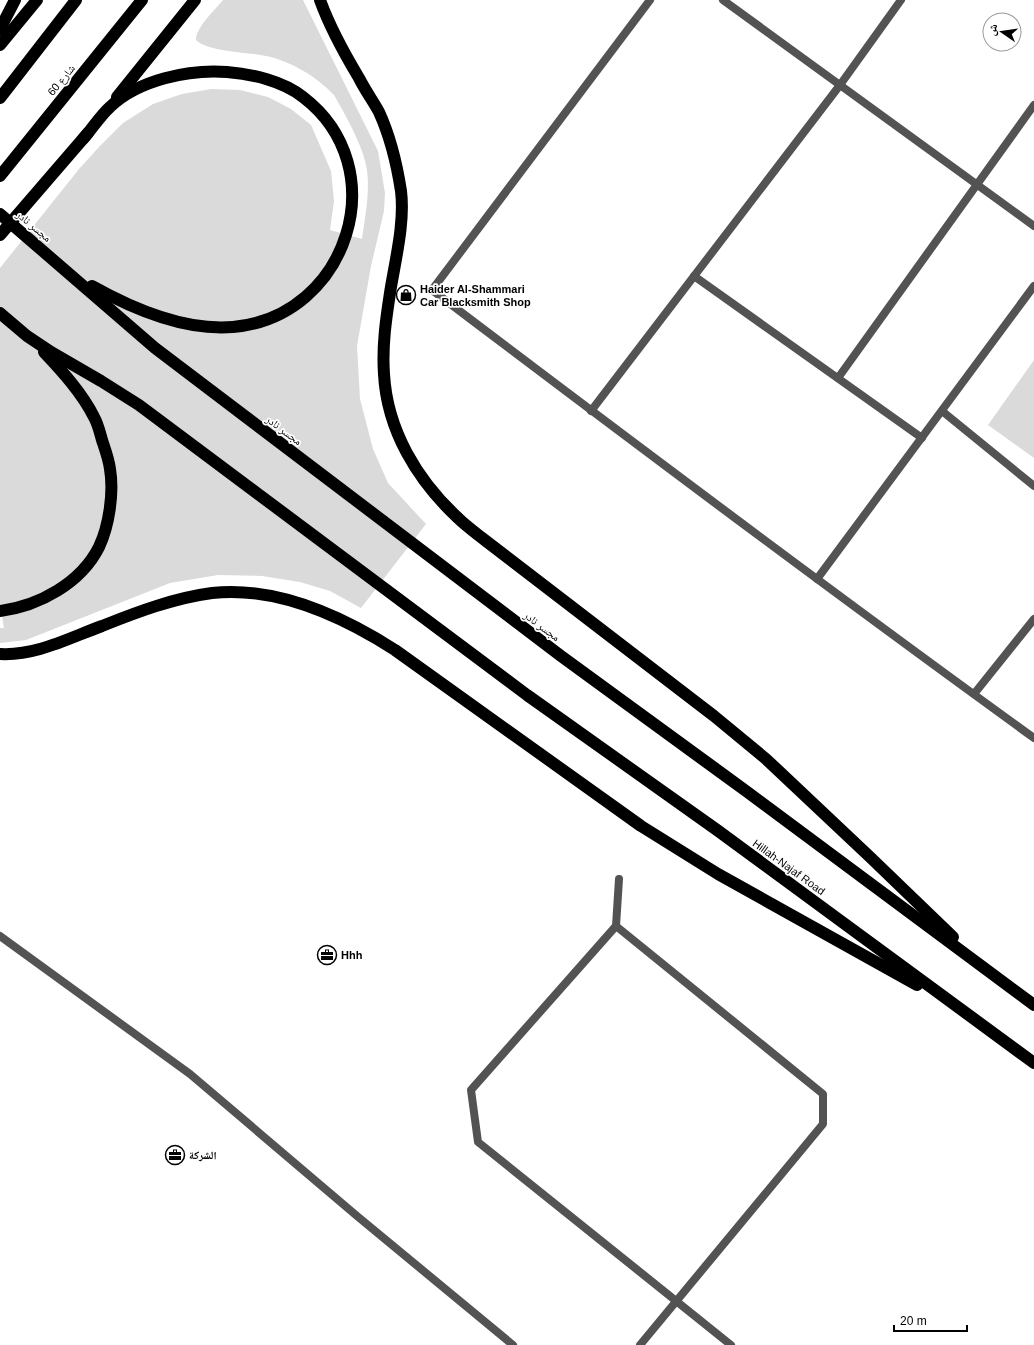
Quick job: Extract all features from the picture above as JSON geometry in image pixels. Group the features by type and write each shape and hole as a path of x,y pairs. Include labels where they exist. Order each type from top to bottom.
{"highway":[{"path":"0,29 15,0"},
{"path":"0,45 36,0"},
{"path":"0,98 76,0"},
{"name":"شارع 60","path":"0,176 142,0"},
{"path":"83,139 195,0"},
{"path":"320,0 339,43 379,113 395,162 401,192 401,222 386,318 384,339 384,374 386,396 394,424 402,444 416,469 429,487 463,522 714,716 766,759 1002,983 1034,1005"},
{"path":"0,235 111,106 127,94 143,86 161,80 196,72 211,71 259,77 284,86 303,96 325,117 340,140 352,183 350,225 338,257 329,272 305,297 291,308 263,321 233,327 191,325 157,316 117,299 73,276"},
{"name":"مجسر نادر","path":"0,214 155,348 561,656 746,791 1002,983"},
{"path":"0,313 27,336 58,367 79,394 94,418 110,469 111,490 105,530 99,547 89,562 77,575 52,594 35,602 0,611"},
{"name":"Hillah-Najaf Road","path":"27,336 64,360 101,380 139,405 526,695 723,834 1034,1062"},
{"path":"0,654 27,652 51,646 141,610 180,599 213,593 240,592 265,595 308,606 346,622 395,650 641,826 718,874 788,914 878,962 971,1016"}],"street":[{"path":"650,0 432,290 591,411 1034,738"},
{"path":"724,0 1034,226"},
{"path":"591,411 840,85 901,0"},
{"path":"838,378 1034,105"},
{"path":"694,276 922,438"},
{"path":"817,579 1034,286"},
{"path":"942,411 1034,486"},
{"path":"974,694 1034,619"},
{"path":"619,879 616,926 471,1090 478,1142 731,1345"},
{"path":"616,926 822,1094 823,1124 640,1345"},
{"path":"0,936 190,1074 357,1216 513,1345"}],"shaded area":[{"path":"223,0 303,0 378,151 385,193 384,211 371,266 357,346 360,399 373,449 388,483 426,524 361,608 330,591 300,582 262,576 218,575 170,583 26,640 0,643 0,628 4,628 0,604 0,268 79,169 123,123 153,104 182,94 211,89 240,90 268,97 291,109 311,125 331,171 334,201 330,230 362,239 368,196 367,170 357,139 334,95 312,76 275,58 209,47 196,40 202,24"},
{"path":"1034,360 1034,458 988,425"}],"place":[{"name":"Haider Al-Shammari Car Blacksmith Shop","path":"406,295"},
{"name":"Hhh","path":"327,955"},
{"name":"الشركة","path":"175,1155"}]}
